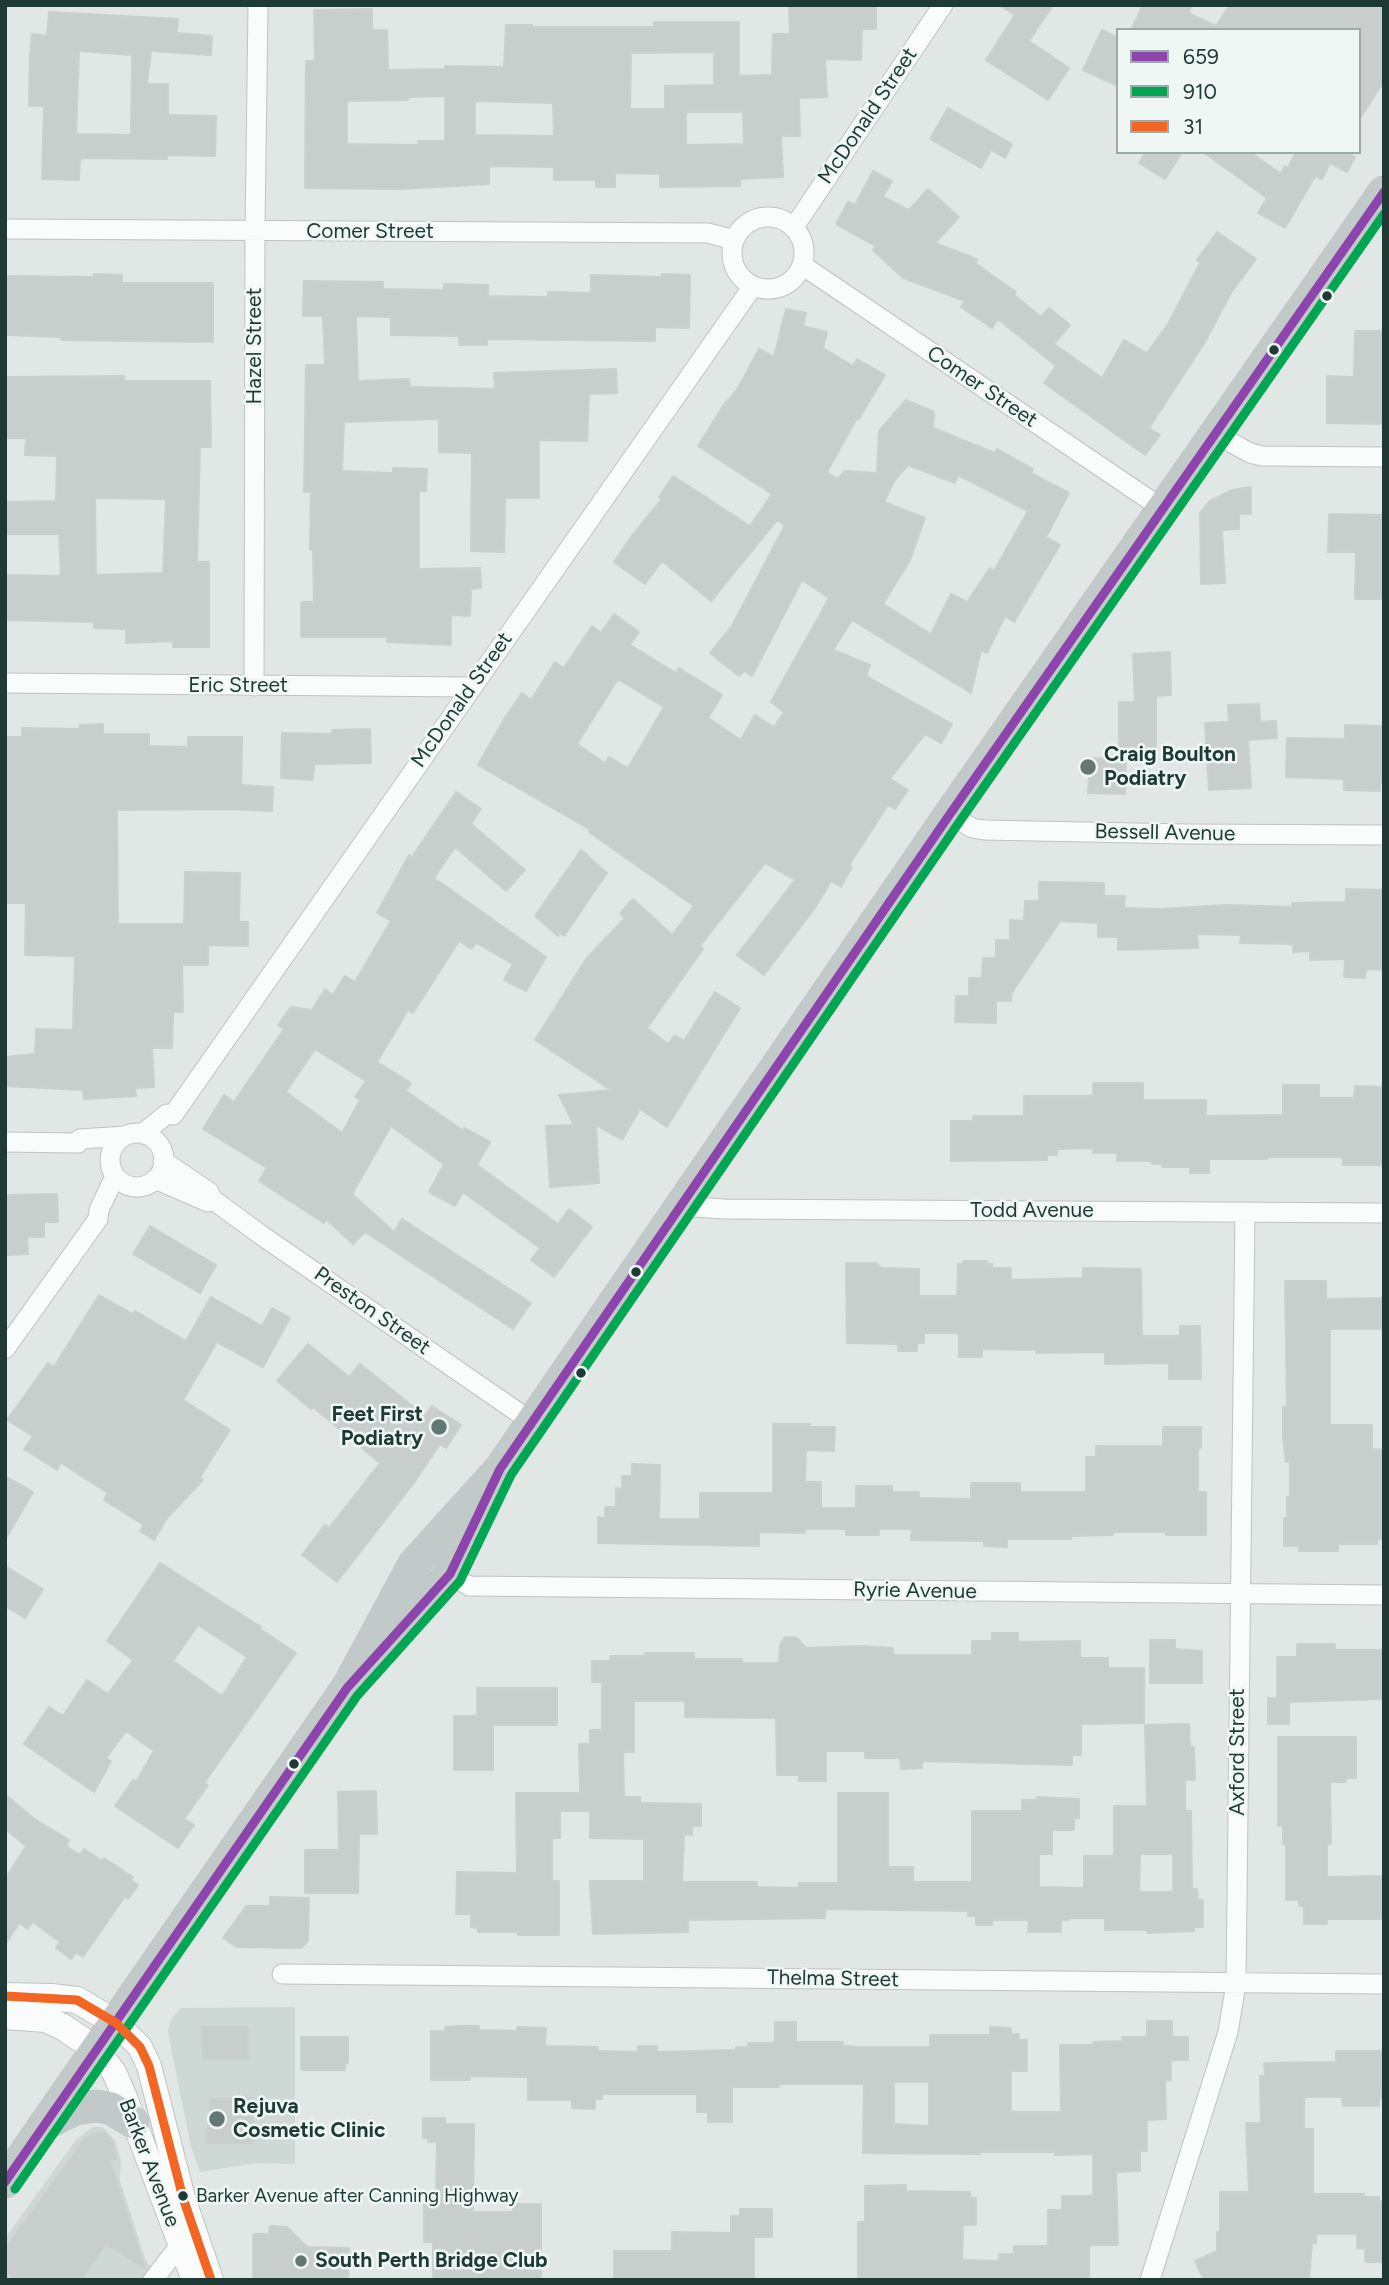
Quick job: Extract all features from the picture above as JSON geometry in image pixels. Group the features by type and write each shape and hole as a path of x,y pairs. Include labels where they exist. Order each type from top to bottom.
{"highway":[{"path":"5,2182 347,1688 414,1564 500,1469 950,814 1384,192"},
{"path":"347,1688 450,1574 500,1469"},
{"path":"49,2122 75,2109 94,2105 110,2108 133,2122"}],"main road":[{"path":"5,1996 77,2000 116,2023"},
{"path":"5,2016 46,2019 97,2049"}],"street":[{"name":"Hazel Street","path":"254,686 258,5"},
{"name":"McDonald Street","path":"794,227 943,5"},
{"path":"775,217 794,227 801,237 804,249 802,265 796,276 786,284 774,288 754,286 743,279 735,269 732,257 734,240 740,229 750,221 775,217"},
{"name":"Comer Street","path":"5,229 708,233 734,240"},
{"name":"Comer Street","path":"802,265 1163,509"},
{"name":"McDonald Street","path":"173,1115 754,286"},
{"path":"1214,433 1250,453 1262,456 1384,457"},
{"name":"Eric Street","path":"5,683 471,687"},
{"name":"Bessell Avenue","path":"950,814 972,828 984,830 1186,835 1384,835"},
{"name":"McDonald Street","path":"134,1135 167,1114 173,1115"},
{"name":"McDonald Street","path":"162,1156 176,1120 173,1115"},
{"path":"78,1143 80,1139 134,1135 150,1137 162,1156 162,1168 147,1185 123,1181 111,1170 110,1156 115,1144 134,1135"},
{"path":"5,1142 78,1143"},
{"path":"78,1143 79,1147 110,1156"},
{"name":"Preston Street","path":"162,1156 209,1192 212,1199 532,1422"},
{"name":"Preston Street","path":"155,1179 207,1202 212,1199"},
{"path":"5,1349 98,1219 107,1215 123,1181"},
{"name":"Todd Avenue","path":"680,1206 738,1209 1384,1213"},
{"name":"Axford Street","path":"1150,2280 1228,2032 1236,1984 1245,1212"},
{"name":"Ryrie Avenue","path":"450,1574 469,1586 1384,1595"},
{"name":"Thelma Street","path":"282,1974 1384,1984"},
{"name":"Barker Avenue","path":"116,2023 140,2048 149,2066 162,2166 180,2245 194,2280"},
{"name":"Barker Avenue","path":"97,2049 114,2073 133,2122 162,2166 211,2280"},
{"path":"153,2280 180,2245"}],"shaded area":[{"path":"295,2007 295,2164 256,2163 200,2172 191,2147 170,2043 168,2030 171,2020 180,2008"},
{"path":"92,2127 103,2127 115,2141 121,2161 120,2181 146,2261 162,2280 9,2280 5,2277 5,2238 76,2140"}],"building":[{"path":"999,5 1053,5 1029,41 1069,68 1048,100 986,60 1015,15"},
{"path":"1143,5 1192,5 1188,13 1216,26 1230,5 1384,5 1384,81 1361,117 1361,28 1132,28"},
{"path":"876,6 876,29 862,29 861,60 825,59 827,97 799,98 800,136 781,136 783,177 740,179 740,186 660,187 660,174 615,173 615,187 596,187 596,180 554,180 554,167 489,166 489,184 401,189 305,188 306,61 315,61 314,10 372,9 372,30 387,30 388,70 445,69 445,66 504,67 506,25 654,27 654,22 739,22 739,76 772,75 773,34 790,34 789,7","holes":["714,52 714,85 665,86 665,109 630,109 631,53","445,96 445,141 418,141 418,145 347,144 347,101 408,100 408,97","475,101 553,103 554,136 475,135","686,112 743,112 744,144 686,145"]},
{"path":"49,12 178,19 177,33 212,36 211,55 151,51 147,84 168,84 168,115 216,116 215,156 167,155 167,159 80,158 79,180 42,179 44,106 29,106 30,56 32,34 47,36","holes":["79,51 132,55 131,135 76,134"]},
{"path":"1102,30 1116,37 1116,85 1083,70"},
{"path":"948,108 1012,144 1005,158 991,150 981,168 930,139"},
{"path":"1145,154 1181,154 1165,179 1139,163"},
{"path":"1206,154 1253,154 1281,174 1285,166 1288,168 1295,154 1350,154 1355,157 1347,172 1330,163 1322,179 1315,176 1285,228 1258,213 1267,198"},
{"path":"873,171 892,181 883,197 909,210 928,189 959,217 935,243 977,259 975,263 1016,292 1014,295 1041,317 1049,308 1070,325 1054,344 1102,378 1124,340 1147,353 1168,324 1200,263 1197,260 1217,232 1256,259 1231,293 1205,342 1149,428 1160,435 1145,455 1044,383 1056,366 998,319 992,328 961,307 965,301 903,278 873,250 876,246 836,224 848,202 855,205"},
{"path":"94,274 122,275 122,283 213,283 213,342 61,340 61,337 5,335 5,276 94,277"},
{"path":"662,274 690,275 689,328 655,327 655,341 487,339 487,345 459,345 459,336 391,335 391,317 356,316 358,381 409,379 410,387 495,389 494,373 616,369 617,393 589,394 587,441 539,440 539,498 505,498 504,552 471,551 472,453 439,452 439,419 344,422 342,471 393,473 393,468 427,469 426,491 419,491 419,569 480,568 481,588 471,589 470,616 451,615 451,645 387,642 387,637 301,637 301,602 314,602 313,550 310,550 311,492 304,492 306,365 325,365 323,316 303,316 304,281 383,282 383,289 444,290 444,284 488,285 488,296 548,297 548,292 591,293 591,275 662,277"},
{"path":"786,309 806,313 803,326 827,332 823,348 853,366 857,359 885,375 827,472 837,479 845,471 877,473 879,431 906,400 934,412 933,428 995,453 997,449 1033,469 1031,473 1069,493 1046,537 1060,545 1014,622 1005,616 987,653 981,650 971,693 852,620 833,650 870,665 866,676 952,724 941,743 925,734 890,779 908,790 895,809 888,805 849,865 852,867 841,887 831,881 815,908 764,975 737,955 795,880 765,863 700,946 703,949 647,1028 668,1044 675,1035 684,1041 715,992 740,1008 667,1127 640,1109 622,1140 596,1125 599,1183 550,1187 546,1126 574,1125 559,1095 611,1090 535,1040 586,959 625,918 620,913 633,899 672,935 694,906 589,832 591,830 478,765 522,693 531,700 555,662 564,668 592,626 601,633 614,614 639,632 630,645 676,673 679,668 722,695 708,718 741,740 755,715 774,727 784,712 771,702 829,598 802,580 752,676 744,671 739,676 710,653 732,626 785,525 777,520 711,601 662,561 645,584 614,562 662,499 659,497 673,476 750,526 772,494 698,446 723,406 737,390 759,349 774,357","holes":["908,465 955,483 958,475 1028,511 994,571 990,568 967,602 951,594 931,634 883,604 910,560 925,518 884,502 894,481","618,679 664,707 628,768 609,757 605,763 577,744"]},
{"path":"1355,331 1384,331 1384,424 1327,423 1327,376 1354,377"},
{"path":"124,376 124,381 210,381 211,447 200,447 197,562 209,562 209,647 173,647 173,641 126,643 126,629 94,628 94,622 5,620 5,575 61,576 59,534 5,534 5,502 56,501 57,456 25,455 26,438 5,438 5,377","holes":["95,498 166,499 163,573 96,575"]},
{"path":"1251,487 1251,514 1239,514 1239,529 1222,530 1225,583 1201,584 1200,513 1210,501 1232,490"},
{"path":"1329,514 1384,515 1384,599 1355,599 1356,552 1328,552"},
{"path":"1170,652 1171,695 1156,696 1156,748 1119,748 1119,702 1135,702 1133,654"},
{"path":"1259,704 1260,722 1276,721 1277,738 1248,740 1251,788 1209,790 1205,723 1229,722 1228,705"},
{"path":"103,724 103,734 149,734 149,746 188,747 188,737 242,737 241,785 273,787 272,811 117,810 118,924 184,924 185,872 240,873 239,922 248,922 248,946 208,945 208,965 182,965 183,1012 173,1012 172,1048 152,1048 154,1087 135,1088 136,1096 84,1099 83,1090 5,1086 5,1057 35,1054 36,1029 73,1030 75,956 25,955 26,903 5,903 5,737 22,737 22,728 80,729 80,725"},
{"path":"1345,725 1384,726 1384,783 1380,783 1380,791 1344,790 1344,779 1286,777 1287,738 1345,739"},
{"path":"370,729 371,763 314,764 313,780 281,778 282,733 332,734 332,730"},
{"path":"1090,758 1126,759 1125,794 1088,793"},
{"path":"456,792 481,809 471,824 525,870 506,891 455,847 434,878 546,957 526,991 504,980 513,964 476,943 471,949 459,941 413,1013 408,1010 377,1062 411,1083 406,1091 462,1130 464,1128 490,1142 477,1165 558,1224 569,1209 592,1227 554,1277 531,1260 540,1248 463,1192 455,1206 429,1192 444,1164 391,1126 352,1194 394,1232 402,1219 531,1303 513,1329 365,1232 353,1244 326,1219 324,1223 259,1181 267,1168 203,1129 224,1095 234,1102 284,1029 278,1025 291,1007 312,1010 325,989 333,995 345,976 355,982 391,921 377,913 409,855 412,857","holes":["315,1049 366,1081 355,1097 360,1100 342,1133 286,1092"]},
{"path":"581,850 607,873 564,936 560,933 558,936 535,916"},
{"path":"1039,882 1104,883 1104,896 1125,896 1124,908 1159,909 1227,905 1292,907 1292,903 1346,902 1346,889 1384,890 1384,970 1366,969 1365,978 1344,977 1345,959 1310,960 1310,951 1293,952 1293,944 1240,943 1241,935 1197,934 1198,948 1118,950 1118,937 1098,937 1098,923 1060,921 1011,994 1011,1001 996,1001 996,1023 955,1022 956,996 969,996 969,978 982,978 983,958 996,958 996,940 1010,940 1010,920 1024,921 1025,901 1039,901"},
{"path":"1093,1083 1143,1083 1143,1100 1206,1100 1206,1116 1283,1115 1283,1085 1319,1085 1319,1098 1354,1098 1355,1086 1384,1087 1384,1165 1343,1165 1343,1157 1209,1159 1209,1173 1190,1173 1190,1167 1162,1167 1162,1164 1152,1164 1152,1161 1117,1161 1117,1153 1093,1153 1093,1148 1057,1149 1057,1155 1047,1155 1047,1160 951,1161 951,1121 973,1121 973,1116 1024,1116 1024,1096 1093,1096"},
{"path":"57,1194 58,1222 44,1222 44,1237 27,1237 28,1254 5,1255 5,1202 8,1202 8,1195"},
{"path":"150,1226 216,1265 200,1293 133,1254"},
{"path":"963,1261 987,1261 987,1264 992,1264 992,1268 1011,1268 1011,1280 1083,1278 1083,1268 1141,1269 1142,1336 1180,1336 1180,1326 1200,1326 1201,1379 1169,1379 1169,1363 1105,1364 1105,1352 1036,1353 1036,1350 982,1349 982,1357 959,1357 959,1333 924,1333 924,1343 917,1343 917,1351 898,1351 898,1344 847,1343 846,1263 876,1263 881,1268 919,1269 919,1296 957,1296 958,1264 963,1264"},
{"path":"1285,1281 1326,1281 1326,1299 1384,1298 1384,1329 1330,1329 1330,1425 1372,1425 1372,1449 1384,1450 1384,1539 1377,1539 1377,1544 1338,1544 1338,1551 1299,1551 1299,1546 1284,1546 1284,1518 1287,1518 1287,1497 1290,1497 1290,1462 1286,1462 1283,1437 1283,1407 1287,1407"},
{"path":"99,1295 133,1314 135,1311 186,1341 211,1297 262,1326 272,1308 290,1318 263,1367 217,1342 183,1400 230,1430 200,1477 203,1480 167,1518 154,1540 140,1531 144,1525 104,1500 108,1493 61,1463 57,1470 24,1449 33,1436 7,1420 48,1363 54,1367"},
{"path":"308,1344 349,1377 360,1364 425,1416 432,1406 461,1425 446,1448 440,1444 413,1484 337,1582 302,1555 325,1525 329,1528 380,1463 277,1381"},
{"path":"773,1424 835,1427 834,1451 806,1450 805,1482 821,1482 821,1508 856,1508 856,1486 892,1486 892,1492 919,1492 919,1498 971,1499 971,1483 1020,1483 1020,1492 1086,1492 1086,1457 1096,1457 1096,1446 1163,1446 1163,1427 1201,1427 1198,1492 1206,1492 1206,1535 1113,1532 1113,1535 1071,1536 1071,1539 1007,1539 1007,1547 984,1546 984,1541 911,1540 912,1529 879,1529 879,1535 846,1535 846,1529 805,1529 805,1533 759,1532 759,1546 598,1543 598,1517 605,1518 605,1507 616,1507 616,1488 622,1489 622,1476 632,1476 632,1464 660,1465 659,1519 700,1519 700,1493 773,1493"},
{"path":"5,1476 33,1492 5,1540"},
{"path":"160,1563 261,1627 260,1629 296,1653 204,1783 208,1785 184,1819 194,1825 178,1848 115,1806 133,1780 136,1782 154,1751 126,1731 106,1758 111,1761 94,1792 24,1744 49,1707 63,1716 87,1680 108,1694 133,1660 107,1641","holes":["198,1625 247,1657 222,1696 173,1661"]},
{"path":"5,1566 43,1589 25,1618 5,1606"},
{"path":"992,1633 1018,1633 1018,1642 1080,1641 1080,1658 1108,1658 1108,1668 1144,1668 1144,1723 1081,1724 1081,1755 1072,1755 1072,1765 922,1761 922,1768 901,1769 900,1758 865,1758 865,1751 826,1751 826,1781 799,1781 799,1775 777,1775 776,1718 685,1717 685,1701 634,1701 634,1752 623,1752 624,1797 640,1797 640,1803 701,1804 701,1826 692,1826 692,1835 684,1834 682,1882 757,1882 757,1887 799,1888 799,1883 838,1883 838,1793 888,1793 888,1867 913,1867 913,1882 972,1882 972,1811 1022,1811 1022,1800 1037,1800 1037,1797 1079,1799 1079,1818 1074,1818 1074,1830 1052,1830 1052,1854 1039,1854 1039,1887 1084,1888 1084,1856 1114,1856 1114,1806 1147,1806 1145,1725 1189,1724 1190,1747 1194,1747 1195,1780 1185,1780 1185,1811 1191,1811 1192,1889 1197,1889 1198,1900 1203,1900 1203,1927 1194,1927 1194,1931 1147,1933 1147,1930 1105,1930 1105,1918 1070,1918 1061,1920 1061,1932 1028,1932 1029,1920 992,1920 992,1925 976,1925 976,1916 968,1916 968,1911 825,1909 825,1918 688,1920 688,1932 593,1934 590,1881 644,1881 644,1839 590,1838 590,1811 560,1811 560,1838 552,1838 552,1881 559,1881 559,1935 478,1932 478,1928 471,1927 471,1914 456,1914 457,1872 517,1873 516,1793 580,1793 579,1744 590,1744 590,1730 602,1730 602,1682 592,1682 592,1661 610,1661 610,1656 645,1656 645,1653 694,1653 694,1659 742,1659 742,1663 779,1663 780,1645 785,1637 797,1638 806,1648 893,1648 893,1655 972,1655 972,1641 992,1641","holes":["1140,1854 1173,1854 1173,1892 1139,1892"]},
{"path":"1150,1640 1175,1640 1175,1649 1202,1651 1202,1683 1150,1683"},
{"path":"1297,1644 1335,1644 1335,1650 1384,1650 1383,1699 1289,1702 1289,1724 1268,1724 1268,1698 1277,1698 1277,1657 1297,1657"},
{"path":"477,1688 557,1688 557,1725 493,1725 493,1770 454,1770 454,1716 477,1716"},
{"path":"1278,1737 1356,1737 1356,1778 1346,1778 1346,1782 1330,1782 1331,1844 1327,1844 1327,1877 1384,1876 1384,1919 1327,1919 1327,1924 1304,1924 1304,1906 1299,1906 1299,1900 1286,1900 1286,1844 1283,1844 1283,1826 1278,1826"},
{"path":"376,1791 377,1834 359,1834 358,1893 305,1893 305,1850 339,1850 338,1792"},
{"path":"5,1794 33,1818 69,1840 66,1846 80,1855 84,1849 102,1861 104,1858 133,1877 131,1880 138,1885 128,1899 125,1896 83,1957 76,1952 71,1959 56,1948 60,1942 33,1922 28,1929 19,1923 5,1945 5,1879 26,1846 5,1829"},
{"path":"270,1897 309,1898 308,1941 301,1948 237,1947 223,1938 246,1906 270,1906"},
{"path":"1147,2021 1172,2021 1172,2037 1188,2037 1188,2060 1171,2060 1171,2080 1165,2080 1166,2119 1147,2120 1147,2151 1140,2151 1140,2171 1116,2172 1118,2245 1089,2245 1089,2280 858,2280 858,2222 865,2222 865,2186 906,2185 906,2191 970,2192 970,2198 976,2198 976,2225 963,2225 962,2259 965,2260 999,2261 999,2254 1014,2254 1014,2246 1048,2246 1048,2210 1062,2210 1062,2196 1093,2196 1093,2154 863,2153 864,2084 732,2087 732,2122 708,2122 708,2112 697,2112 697,2094 602,2094 602,2099 595,2099 595,2109 572,2108 572,2100 528,2100 528,2077 470,2076 470,2080 431,2080 431,2031 445,2031 445,2027 479,2026 479,2030 517,2031 517,2027 546,2028 545,2046 598,2047 598,2051 638,2052 638,2046 657,2046 657,2052 736,2050 736,2047 748,2047 748,2043 775,2043 775,2022 796,2022 796,2042 843,2042 843,2046 859,2047 930,2047 930,2035 990,2035 990,2027 1011,2028 1011,2034 1019,2034 1019,2040 1027,2040 1027,2071 1011,2071 1011,2112 1061,2112 1060,2045 1093,2045 1093,2042 1122,2041 1122,2037 1147,2037","holes":["894,2082 929,2082 929,2126 894,2124"]},
{"path":"202,2027 248,2027 248,2059 203,2059"},
{"path":"301,2037 348,2037 348,2063 345,2063 345,2070 301,2070"},
{"path":"1336,2051 1384,2051 1382,2098 1379,2098 1379,2106 1343,2106 1342,2097 1304,2097 1304,2129 1313,2129 1313,2194 1364,2194 1364,2197 1379,2197 1379,2201 1384,2201 1384,2262 1365,2262 1365,2248 1357,2248 1357,2234 1316,2234 1316,2243 1312,2243 1309,2280 1204,2280 1195,2261 1217,2251 1220,2192 1249,2192 1246,2123 1261,2123 1260,2076 1265,2076 1264,2063 1336,2062"},
{"path":"210,2098 253,2098 253,2143 207,2143"},
{"path":"423,2118 445,2118 445,2124 474,2124 473,2212 513,2212 513,2204 541,2204 541,2280 433,2280 433,2242 424,2242 424,2197 436,2197 437,2142 428,2142 428,2138 423,2138"},
{"path":"100,2132 107,2134 112,2140 117,2158 110,2161 145,2268 106,2244 81,2280 16,2280 5,2272 5,2249 85,2138"},
{"path":"740,2209 772,2209 772,2237 754,2237 754,2280 614,2280 614,2251 672,2251 672,2232 731,2233 731,2216 740,2216"},
{"name":"South Perth Bridge Club","path":"270,2226 287,2227 307,2247 349,2248 348,2280 253,2280 253,2234 269,2234"}],"transit line":[{"name":"659","path":"5,2182 347,1688 450,1574 500,1469 950,814 1384,192"},
{"name":"910","path":"15,2189 357,1696 460,1581 511,1475 960,821 1384,214"},
{"name":"31","path":"5,1996 77,2000 116,2023 140,2047 149,2066 183,2198 211,2280"}],"place":[{"name":"Craig Boulton Podiatry","path":"1088,767"},
{"name":"Feet First Podiatry","path":"439,1427"},
{"name":"Rejuva Cosmetic Clinic","path":"217,2119"},
{"name":"Barker Avenue after Canning Highway","path":"183,2196"},
{"name":"South Perth Bridge Club","path":"301,2261"}]}
